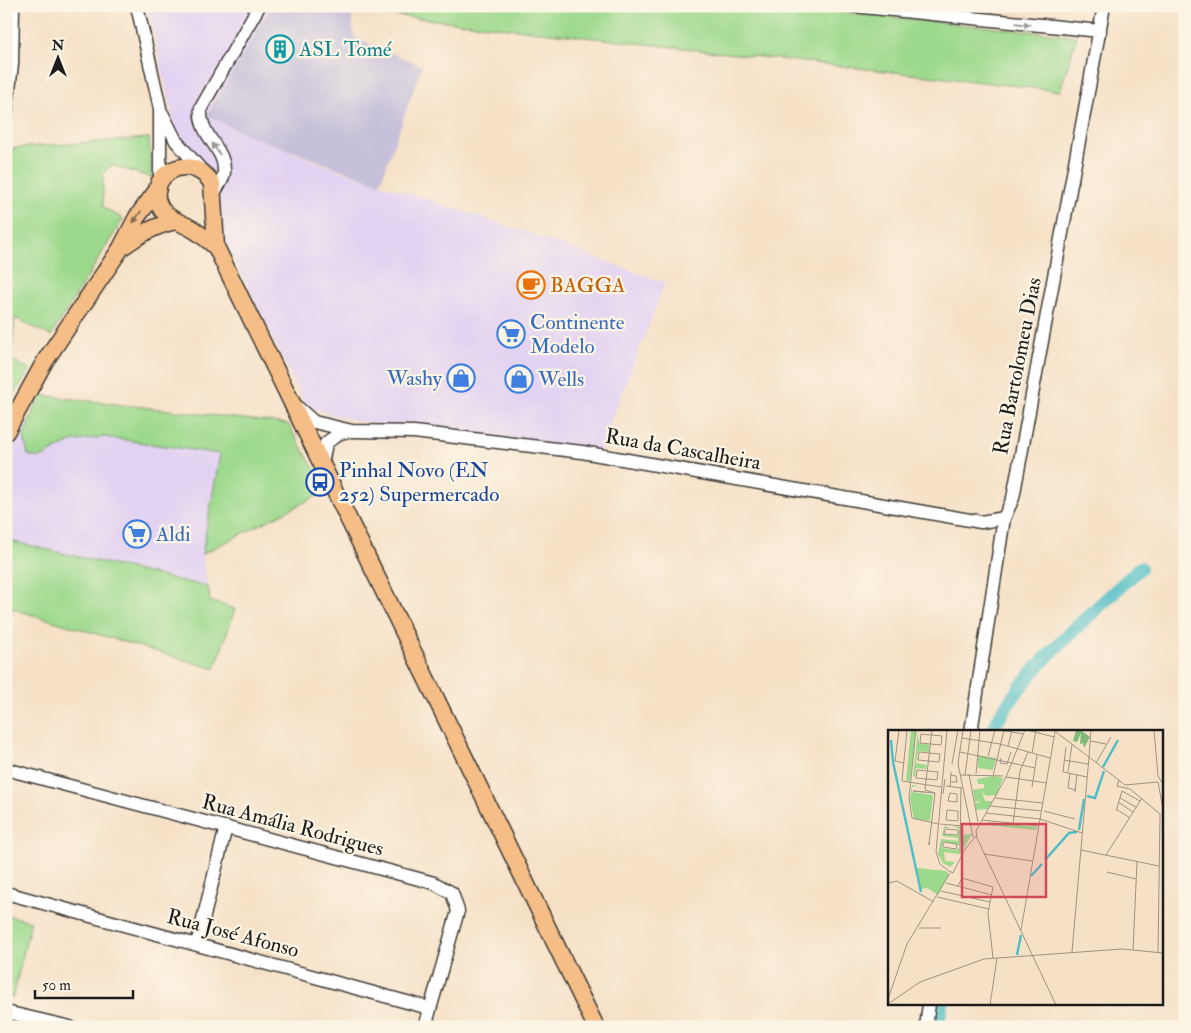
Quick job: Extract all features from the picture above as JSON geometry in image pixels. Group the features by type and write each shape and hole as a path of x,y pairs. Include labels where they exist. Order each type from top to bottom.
{"main road":[{"path":"6,432 12,413 122,248 129,229 159,186 173,169 181,167 198,169 206,174 212,183 216,247 485,803 596,1027"},
{"path":"159,186 158,199 161,209 168,216 216,247"},
{"path":"122,248 141,234 162,224 194,221 206,215 213,199"}],"street":[{"path":"6,115 13,6"},
{"path":"137,6 160,108 176,141 206,174"},
{"path":"213,199 224,174 224,162 204,131 200,118 201,108 259,6"},
{"path":"853,6 1100,31"},
{"name":"Rua Bartolomeu Dias","path":"971,730 1004,518 1013,498 1104,6"},
{"path":"159,186 160,108"},
{"name":"Rua da Cascalheira","path":"292,402 314,422 352,431"},
{"name":"Rua da Cascalheira","path":"322,464 322,453 326,444 340,433 352,431 414,432 582,452 981,522 1004,518"},
{"name":"Rua Amália Rodrigues","path":"6,769 434,884 452,893 458,911 429,1008"},
{"path":"197,944 226,827"},
{"name":"Rua José Afonso","path":"6,893 429,1008"},
{"path":"926,1027 929,1006"},
{"path":"425,1027 429,1008"},
{"path":"6,1012 70,1027"}],"shaded area":[{"path":"148,6 271,6 207,115 240,132 335,169 523,231 665,283 595,463 420,434 336,416 306,406 224,240 176,133"},
{"path":"271,6 335,6 351,9 354,37 422,66 380,184 240,132 207,115"},
{"path":"21,424 220,454 202,554 208,587 6,540 6,450"}],"green space":[{"path":"374,6 779,6 1077,36 1060,91 374,13"},
{"path":"149,138 152,178 111,165 103,174 103,207 123,219 51,336 15,318 11,359 30,370 6,406 6,209 13,148"},
{"path":"39,395 288,424 327,491 202,554 220,454 104,437 71,442 40,458 28,455 24,436"},
{"path":"6,540 208,587 210,601 235,609 215,669 6,607"},
{"path":"6,915 31,921 13,997 6,996"}],"waterway":[{"path":"992,730 1021,686 1039,665 1140,568"},
{"path":"938,1027 941,1006"}],"place":[{"name":"ASL Tomé","path":"280,49"},
{"name":"BAGGA","path":"531,285"},
{"name":"Continente Modelo","path":"511,334"},
{"name":"Washy","path":"461,378"},
{"name":"Wells","path":"519,379"},
{"name":"Pinhal Novo (EN 252) Supermercado","path":"320,482"},
{"name":"Aldi","path":"137,534"}]}
